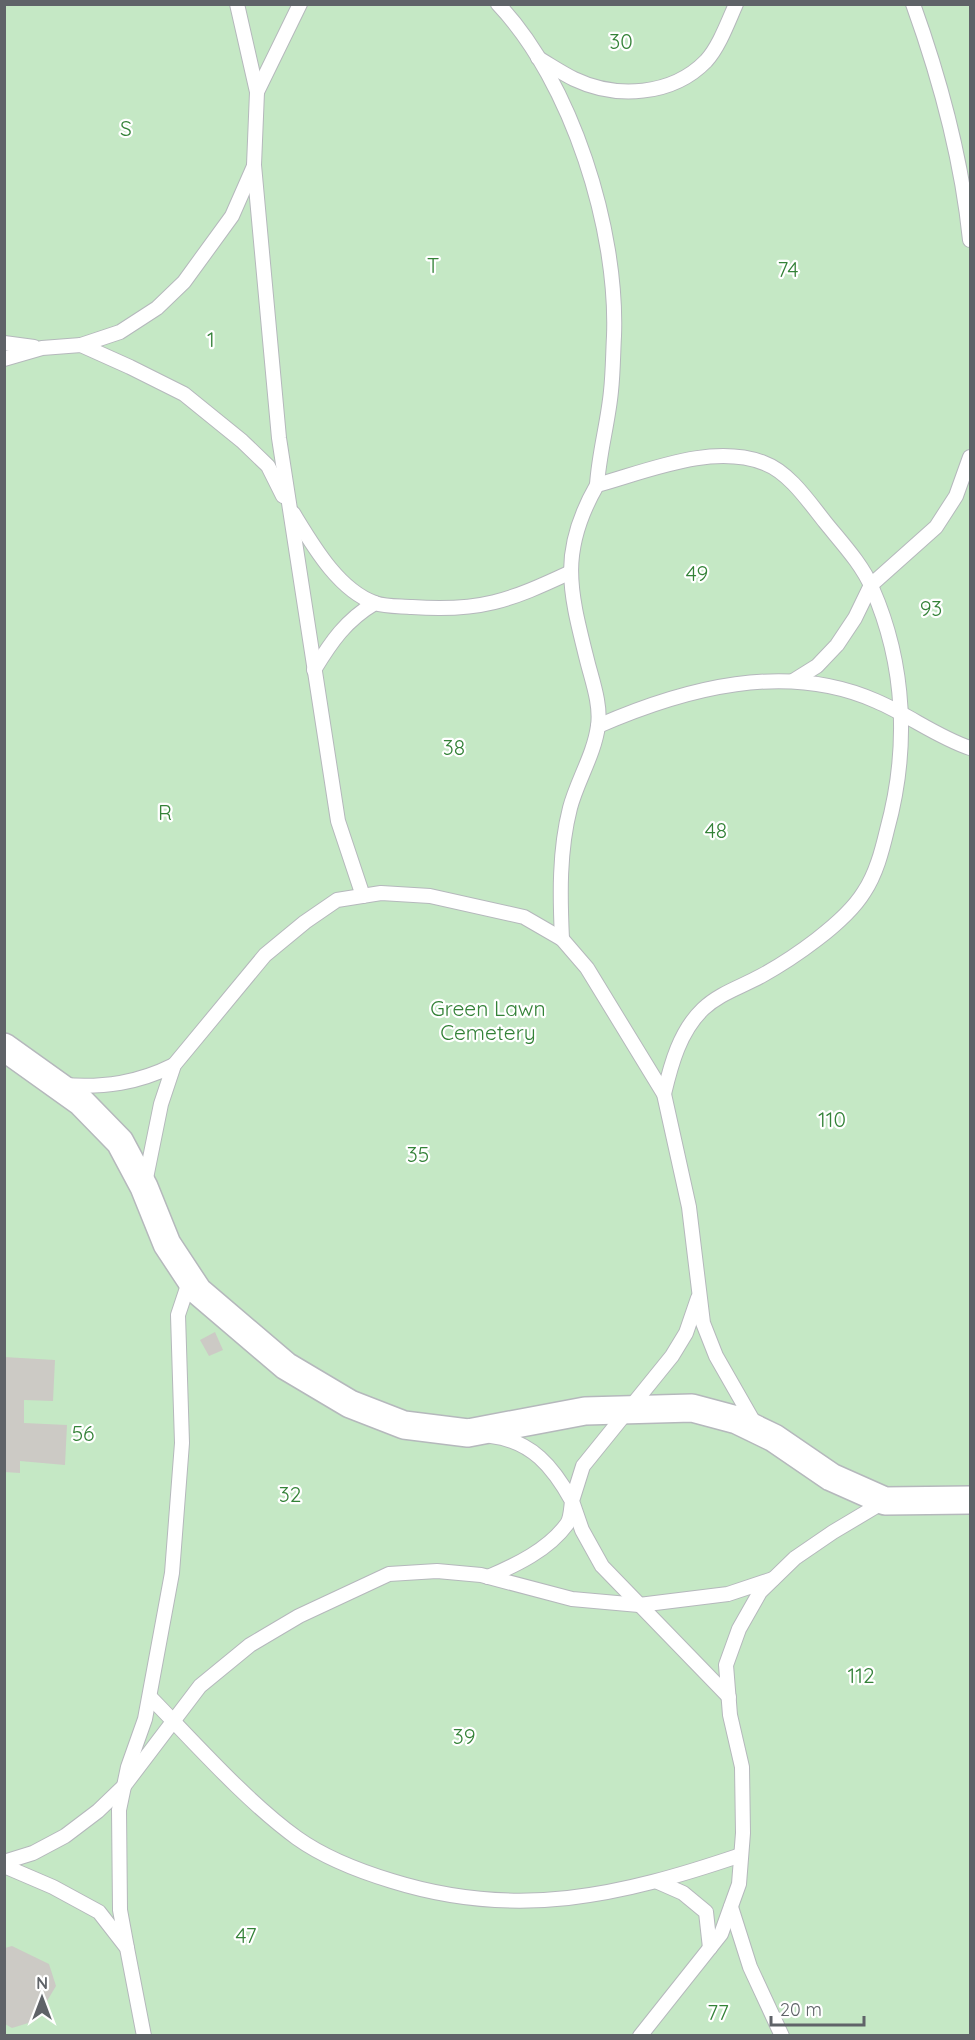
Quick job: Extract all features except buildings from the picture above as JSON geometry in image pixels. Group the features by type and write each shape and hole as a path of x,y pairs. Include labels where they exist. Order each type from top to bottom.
{"street":[{"path":"4,1047 81,1102 120,1142 144,1187 167,1244 198,1291 286,1366 350,1404 405,1425 468,1433 548,1416 628,1409 692,1408 736,1420 759,1431 831,1477 885,1501 970,1500"}],"lane":[{"path":"237,4 257,92 254,165 279,438 338,821 363,896"},
{"path":"257,92 300,4"},
{"path":"498,4 526,39 555,88 595,184 609,257 614,333 611,392 599,452 597,485 581,513 573,546 570,572 574,608 596,694 598,726 570,808 561,878 562,939"},
{"path":"537,57 575,80 612,90 650,92 679,82 707,61 736,4"},
{"path":"913,4 933,63 967,211 970,240"},
{"path":"4,359 42,348 81,345 120,332 157,308 184,282 232,216 254,165"},
{"path":"4,343 42,348"},
{"path":"81,345 184,394 268,466 322,560 345,583 375,603 428,608 473,608 518,597 570,572"},
{"path":"597,485 666,466 733,455 766,463 790,481 814,507 871,585 886,623 896,663 902,715 901,768 893,809 880,856 864,893 837,922 803,947 762,975 721,994 702,1010 688,1029 672,1060 664,1094"},
{"path":"793,681 817,666 837,645 855,618 871,585 936,527 956,496 970,457"},
{"path":"314,670 340,630 375,603"},
{"path":"598,726 655,702 696,692 750,681 793,681 843,689 970,748"},
{"path":"144,1187 161,1104 174,1065 265,955 337,900 381,893 430,896 524,917 562,939 587,968 664,1094 689,1207 703,1323 716,1356 759,1431"},
{"path":"56,1084 91,1087 128,1083 150,1077 174,1065"},
{"path":"144,2036 120,1910 119,1810 150,1697 173,1562 182,1443 178,1315 190,1279"},
{"path":"488,1577 521,1563 552,1540 568,1522 583,1466 677,1349 686,1333 699,1294"},
{"path":"468,1433 522,1443 543,1459 558,1476 573,1501 582,1530 602,1566 729,1697"},
{"path":"640,2036 721,1934 739,1884 742,1767 729,1697 726,1665 739,1629 760,1592 795,1558 885,1501"},
{"path":"4,1864 33,1853 65,1836 124,1786 175,1722 200,1686 250,1645 299,1616 390,1574 437,1571 488,1577 573,1599 639,1605 728,1594 773,1579"},
{"path":"150,1697 283,1827 327,1856 370,1874 434,1894 494,1902 550,1902 658,1882 741,1856"},
{"path":"4,1864 54,1887 99,1912 127,1948"},
{"path":"658,1882 683,1893 706,1912 710,1948"},
{"path":"731,1907 750,1967 782,2036"}],"green space":[{"name":"Green Lawn Cemetery","path":"5,5 970,5 970,2035 5,2036"}],"park label":[{"name":"30","path":"621,41"},
{"name":"S","path":"126,128"},
{"name":"T","path":"433,265"},
{"name":"74","path":"788,269"},
{"name":"1","path":"211,339"},
{"name":"49","path":"697,573"},
{"name":"93","path":"931,608"},
{"name":"38","path":"454,747"},
{"name":"R","path":"165,812"},
{"name":"48","path":"716,830"},
{"name":"110","path":"832,1119"},
{"name":"35","path":"418,1154"},
{"name":"56","path":"83,1433"},
{"name":"32","path":"290,1494"},
{"name":"112","path":"861,1675"},
{"name":"39","path":"464,1736"},
{"name":"47","path":"246,1935"},
{"name":"77","path":"718,2012"}]}
